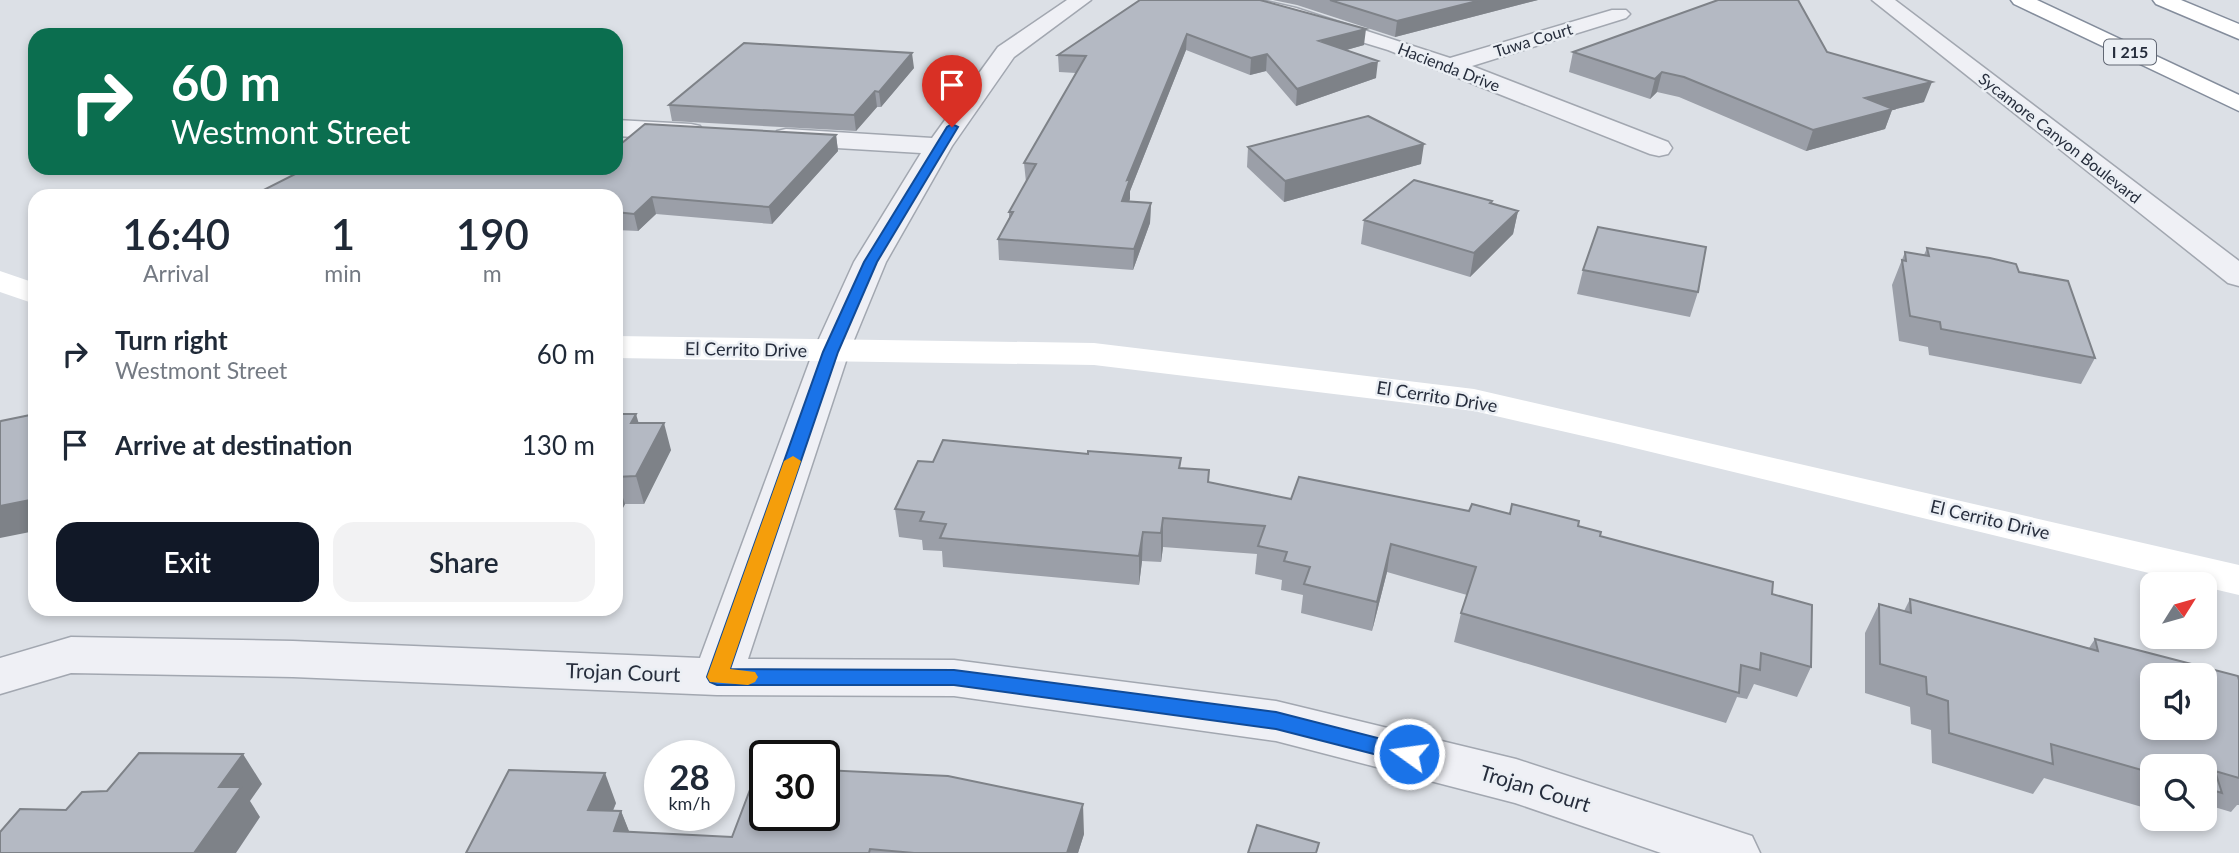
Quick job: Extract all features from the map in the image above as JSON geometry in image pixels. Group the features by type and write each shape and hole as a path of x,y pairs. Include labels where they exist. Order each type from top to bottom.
{"main road":[{"name":"I 215","path":"2021,0 2239,104"},
{"path":"2163,0 2239,32"},
{"path":"0,281 28,291"},
{"name":"El Cerrito Drive","path":"623,347 1094,354 1474,400 1614,430 2239,580"}],"street":[{"path":"717,677 831,352 870,262 939,146 1006,52 1081,0"},
{"name":"Hacienda Drive","path":"1234,0 1282,10 1364,35 1660,148"},
{"name":"Sycamore Canyon Boulevard","path":"1882,0 2239,276"},
{"name":"Tuwa Court","path":"1447,66 1619,14"},
{"path":"623,128 715,133"},
{"path":"757,136 939,146"},
{"name":"Trojan Court","path":"0,676 71,654 293,659 717,677 954,678 1276,721 1516,781 1732,853"}],"building":[{"path":"1140,0 1260,0 1366,29 1319,41 1378,61 1297,89 1267,54 1251,58 1187,34 1127,180 1130,179 1122,201 1151,203 1134,249 998,239 1013,212 1009,212 1036,164 1024,163 1086,56 1058,55"},
{"path":"1330,0 1481,0 1397,21"},
{"path":"1718,0 1798,0 1827,52 1932,82 1865,98 1893,109 1813,130 1684,77 1662,72 1655,79 1573,52"},
{"path":"744,43 912,53 879,92 875,91 854,115 669,105"},
{"path":"1368,116 1424,144 1285,181 1248,147"},
{"path":"645,124 836,135 769,207 652,197 634,214 623,213 623,189 266,189 293,175 623,175 623,142"},
{"path":"1414,180 1492,201 1490,203 1518,211 1474,253 1364,220"},
{"path":"1598,227 1706,247 1698,292 1583,270"},
{"path":"1927,248 2016,264 2019,272 2068,281 2095,358 1941,329 1940,322 1910,316 1902,260 1906,261 1905,252 1929,256"},
{"path":"623,414 636,414 631,423 664,423 636,476 623,477"},
{"path":"28,415 28,500 0,506 0,422"},
{"path":"943,440 1088,454 1088,451 1181,458 1179,468 1209,470 1208,482 1291,499 1299,477 1469,511 1472,504 1510,514 1512,504 1579,521 1578,526 1601,532 1600,536 1773,582 1772,594 1812,605 1811,667 1761,653 1760,670 1741,665 1739,693 1461,613 1476,567 1391,544 1377,602 1304,584 1310,567 1284,561 1287,552 1258,546 1265,526 1163,518 1161,533 1143,532 1139,556 940,538 946,524 920,521 924,512 895,509 918,461 933,462"},
{"path":"1910,599 2098,651 2095,639 2188,663 2140,663 2140,740 2217,740 2217,671 2238,676 2239,778 2217,772 2217,754 2140,754 2140,770 2051,744 2053,764 1949,733 1948,701 1927,694 1926,677 1880,664 1879,604 1911,613"},
{"path":"139,753 243,754 219,787 241,787 194,853 0,853 0,832 20,809 66,810 82,792 107,791"},
{"path":"509,770 605,773 588,810 621,811 614,831 732,837 749,792 749,831 840,831 840,771 948,776 1083,804 1067,853 914,853 870,849 869,853 466,853"},
{"path":"2217,777 2222,793 2217,792"},
{"path":"1257,825 1319,843 1316,853 1248,853"}],"slow traffic":[{"path":"748,677 717,677 793,461"}],"route":[{"path":"952,127 870,262 831,352 717,677 954,678 1276,721 1409,754"}]}
